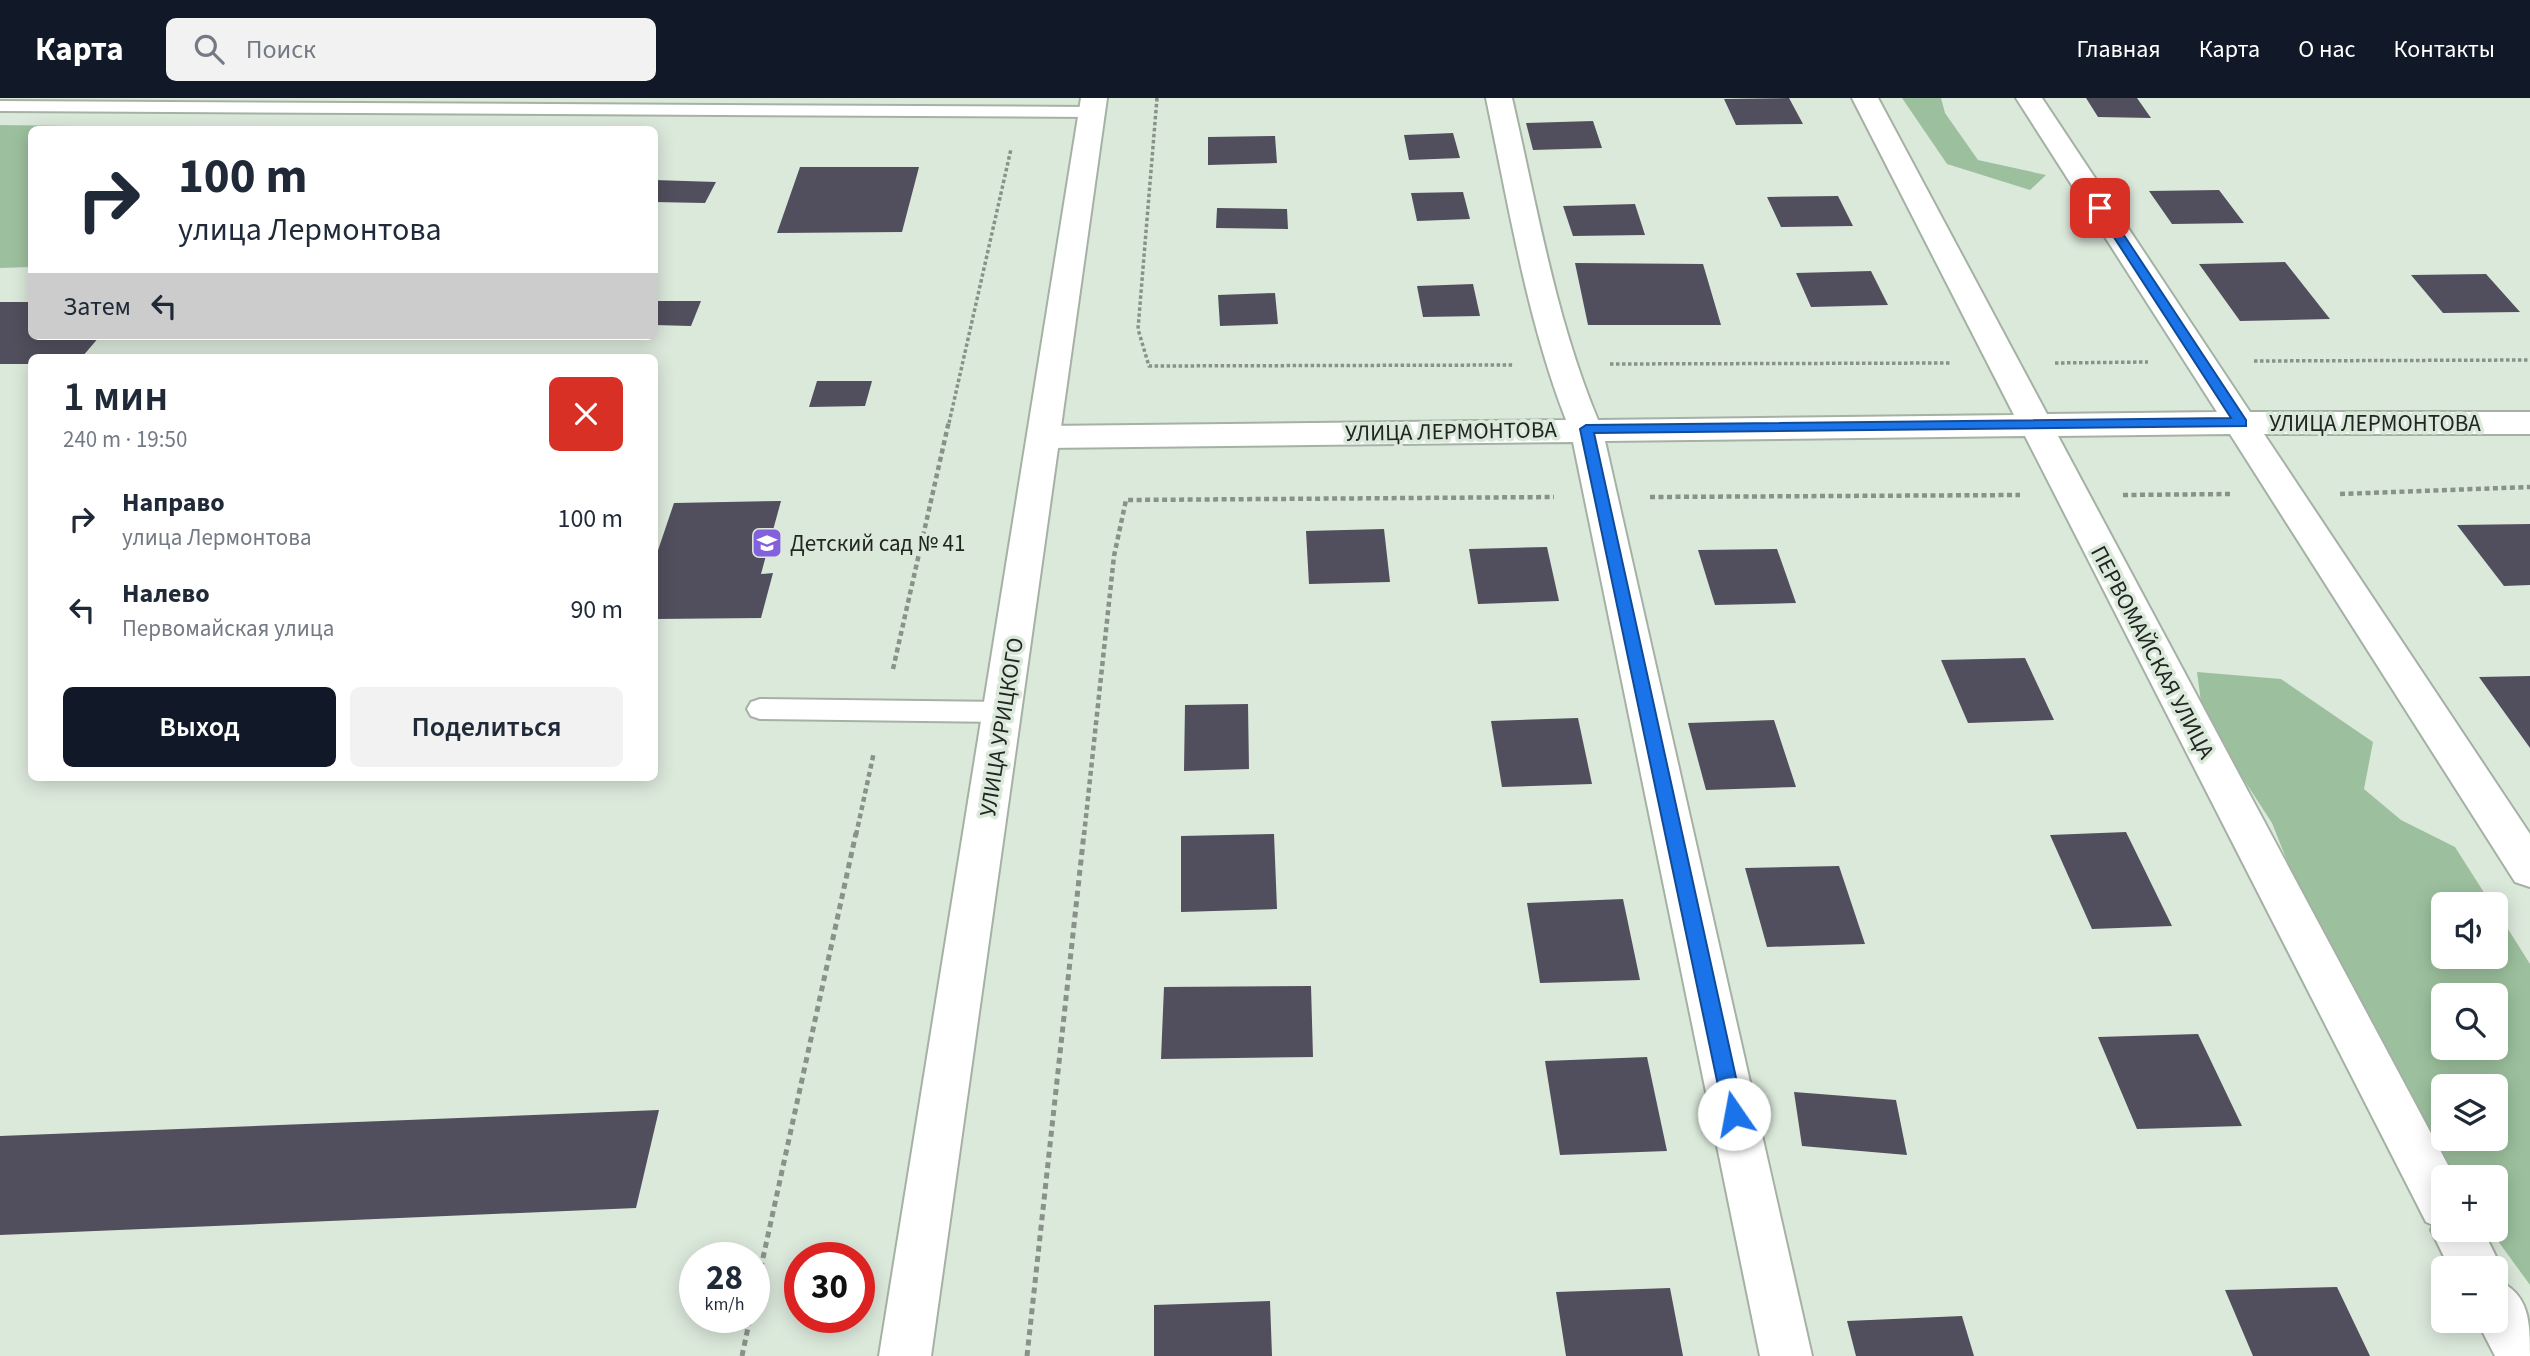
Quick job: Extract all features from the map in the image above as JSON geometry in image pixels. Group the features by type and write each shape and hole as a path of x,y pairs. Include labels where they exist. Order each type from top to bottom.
{"street":[{"path":"1499,98 1560,365 1586,429 1602,497 1786,1356"},
{"name":"ПЕРВОМАЙСКАЯ УЛИЦА","path":"1866,98 2001,363 2036,425 2431,1182"},
{"path":"2029,98 2530,869"},
{"name":"УЛИЦА УРИЦКОГО","path":"905,1356 1093,105"},
{"name":"УЛИЦА ЛЕРМОНТОВА","path":"1045,437 1586,429 2530,423"},
{"path":"2508,1329 2522,1356"}],"lane":[{"path":"0,107 202,103 1093,105"},
{"path":"760,709 1003,712"}],"path":[{"path":"1157,98 1138,328 1149,366 2530,360"},
{"path":"1027,1356 1114,556 1126,500 2287,494 2530,487"},
{"path":"742,1356 747,1333"}],"green space":[{"path":"1902,98 1941,98 1945,113 1978,160 2046,175 2030,190 1947,164"},
{"path":"0,125 71,126 28,126 28,267 0,268"},
{"path":"2197,672 2281,679 2373,742 2364,789 2401,820 2455,847 2484,892 2431,892 2431,969 2508,969 2508,929 2530,964 2530,1285 2499,1242 2508,1242 2508,1165 2447,1165 2438,1151 2508,1151 2508,1074 2431,1074 2431,1141 2335,981 2272,823 2203,717"}],"building":[{"path":"1789,98 1803,124 1736,125 1724,99"},
{"path":"2086,98 2137,98 2151,118 2098,117"},
{"path":"1593,121 1602,148 1533,150 1526,123"},
{"path":"1453,133 1460,158 1409,160 1404,135"},
{"path":"1275,136 1277,163 1208,165 1208,137"},
{"path":"800,167 919,167 902,232 777,233"},
{"path":"658,180 716,182 705,203 658,202"},
{"path":"2219,190 2244,223 2172,224 2149,191"},
{"path":"1463,192 1470,219 1417,221 1411,193"},
{"path":"1838,196 1853,226 1781,227 1767,197"},
{"path":"1635,204 1645,235 1573,236 1563,206"},
{"path":"1217,208 1287,209 1288,229 1216,228"},
{"path":"2285,262 2330,319 2240,321 2199,264"},
{"path":"1575,263 1703,264 1721,325 1588,325"},
{"path":"1871,271 1888,305 1811,307 1796,273"},
{"path":"2486,274 2520,312 2443,313 2411,275"},
{"path":"1473,284 1480,316 1423,317 1417,286"},
{"path":"1275,293 1278,324 1220,326 1218,295"},
{"path":"658,301 701,301 691,326 658,325"},
{"path":"0,302 28,302 28,340 97,340 85,354 28,354 28,364 0,364"},
{"path":"817,381 872,381 865,406 809,407"},
{"path":"781,501 761,574 773,573 761,618 658,619 658,550 674,503"},
{"path":"2530,524 2530,585 2504,586 2457,525"},
{"path":"1384,529 1390,582 1309,584 1306,531"},
{"path":"1547,547 1559,601 1478,604 1469,549"},
{"path":"1777,549 1796,603 1715,605 1698,550"},
{"path":"2025,658 2054,720 1968,723 1941,660"},
{"path":"2530,676 2530,748 2479,677"},
{"path":"1248,704 1249,769 1184,771 1185,705"},
{"path":"1578,718 1592,784 1502,787 1491,721"},
{"path":"1774,720 1796,787 1706,790 1688,723"},
{"path":"2126,832 2172,926 2092,929 2050,835"},
{"path":"1274,834 1277,909 1181,912 1181,836"},
{"path":"1839,866 1865,944 1767,947 1745,868"},
{"path":"1623,899 1640,980 1540,983 1527,903"},
{"path":"1311,986 1313,1057 1161,1059 1164,987"},
{"path":"2198,1034 2242,1126 2137,1129 2098,1037"},
{"path":"1647,1057 1667,1151 1560,1155 1545,1061"},
{"path":"1794,1092 1896,1100 1907,1155 1802,1146"},
{"path":"659,1110 636,1208 0,1235 0,1136"},
{"path":"2337,1287 2370,1356 2253,1356 2225,1290"},
{"path":"1670,1288 1683,1356 1566,1356 1556,1292"},
{"path":"1270,1301 1272,1356 1154,1356 1154,1305"},
{"path":"1962,1316 1974,1356 1856,1356 1847,1321"}],"place":[{"name":"Детский сад № 41","path":"767,543"}],"route":[{"path":"1734,1114 1586,429 2241,423 2100,208"}]}
